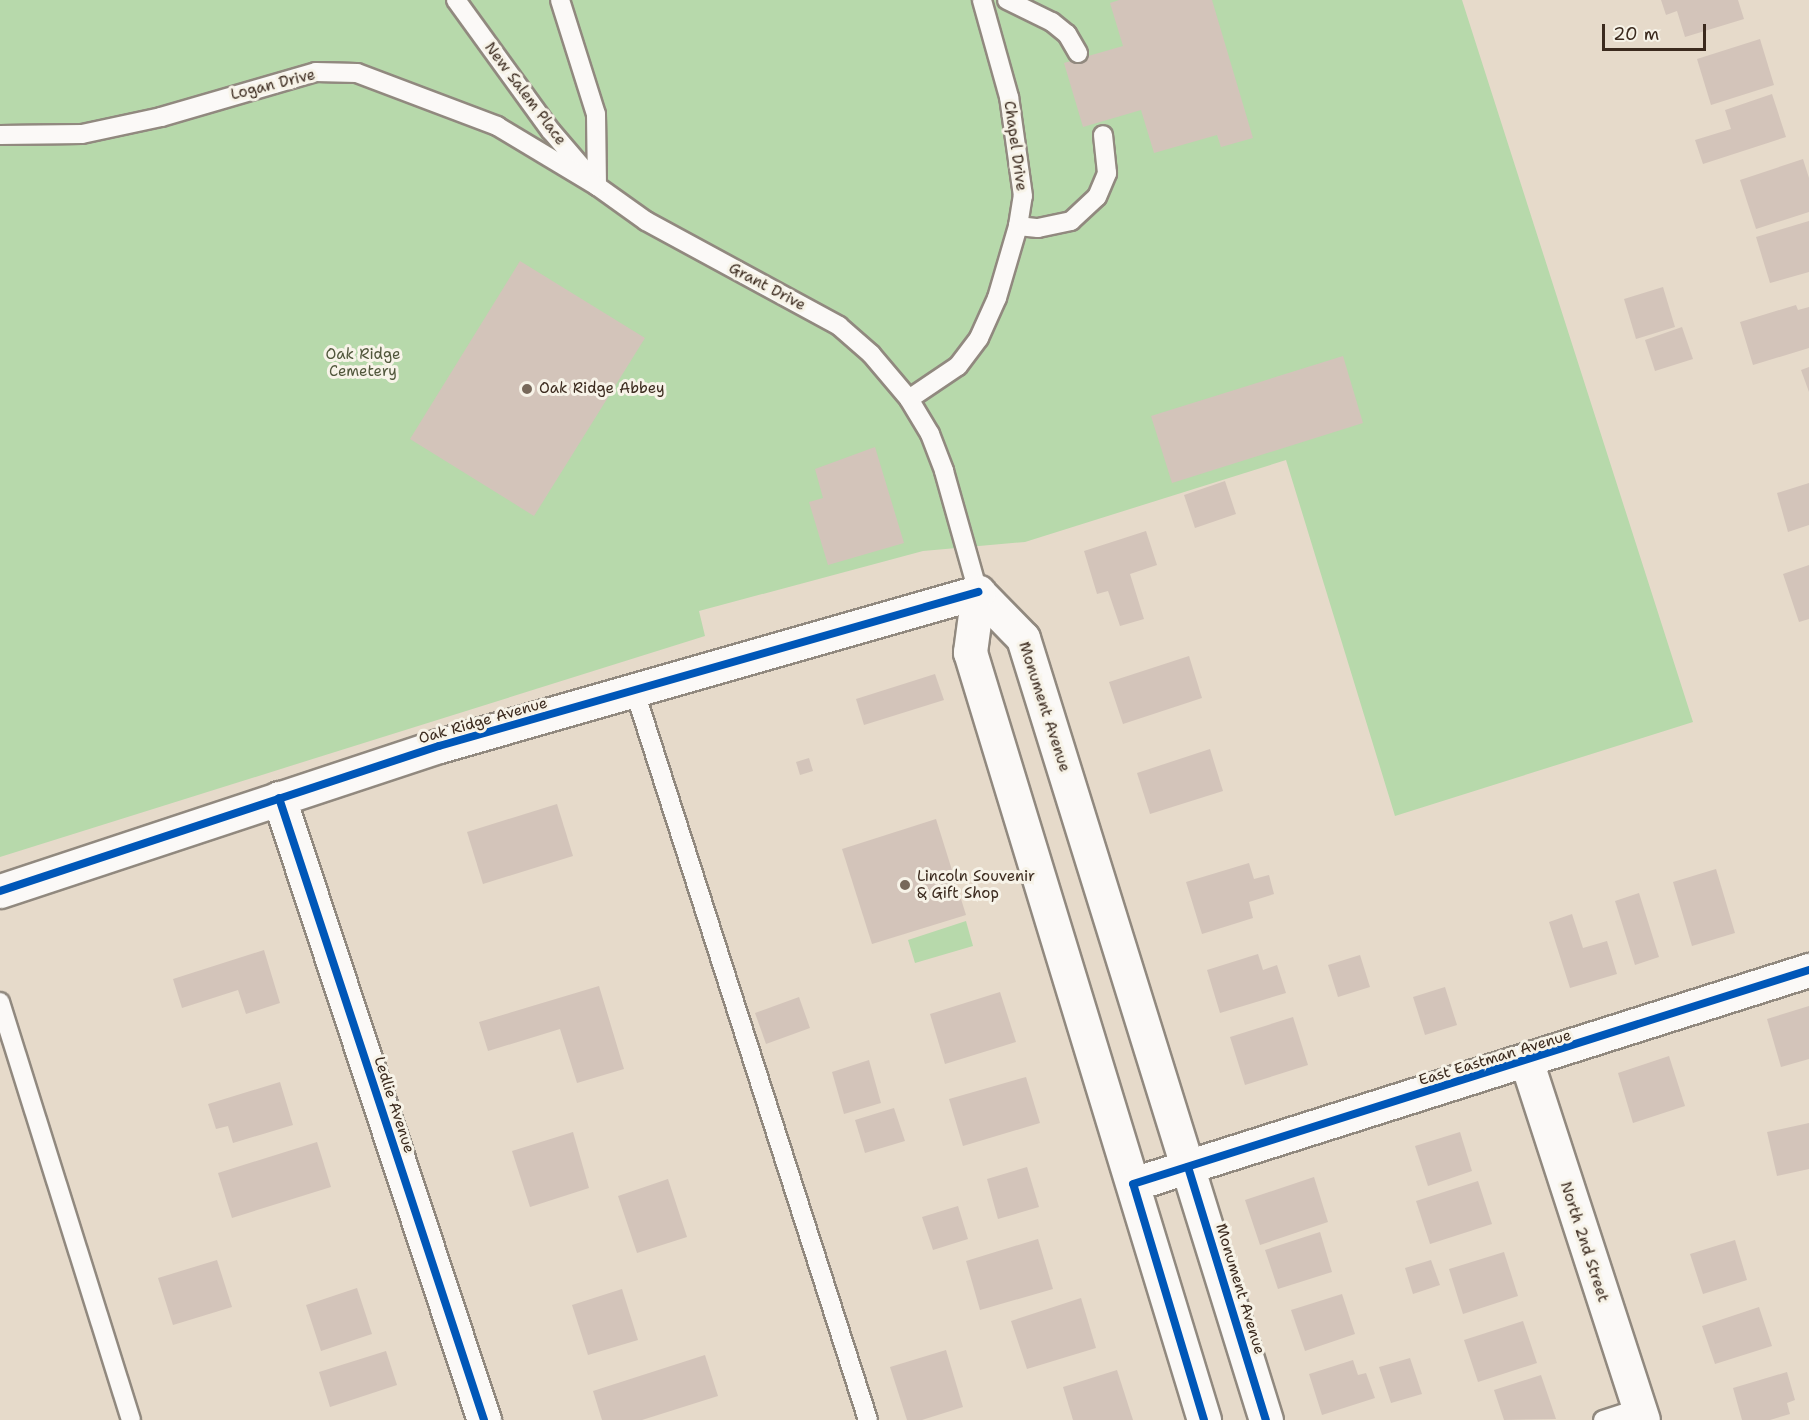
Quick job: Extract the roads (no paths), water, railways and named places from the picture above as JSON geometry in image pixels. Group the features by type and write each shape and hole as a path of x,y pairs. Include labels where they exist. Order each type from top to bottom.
{"street":[{"name":"Oak Ridge Avenue","path":"0,891 439,746 635,692 978,592"},
{"name":"Monument Avenue","path":"978,592 1023,638 1266,1420"},
{"path":"978,592 970,652 1204,1420"},
{"name":"Ledlie Avenue","path":"279,798 484,1420"},
{"name":"East Eastman Avenue","path":"1132,1184 1527,1062 1809,970"},
{"name":"North 2nd Street","path":"1527,1062 1641,1414"}],"lane":[{"name":"New Salem Place","path":"456,0 551,131 597,186"},
{"path":"560,0 596,114 597,186"},
{"name":"Chapel Drive","path":"909,399 958,366 979,338 997,298 1018,226 1023,196 1009,97 982,0"},
{"path":"1007,0 1052,22 1067,34 1078,53"},
{"name":"Logan Drive","path":"0,135 82,134 161,117 316,72 357,73 497,126 597,186"},
{"path":"1018,226 1038,228 1071,221 1096,197 1107,173 1103,135"},
{"name":"Grant Drive","path":"597,186 646,221 839,326 871,354 909,399 939,457 978,592"},
{"path":"635,692 868,1420"},
{"path":"0,1002 130,1420"},
{"path":"1603,1420 1641,1414"}],"place":[{"name":"Oak Ridge Abbey","path":"527,389"},
{"name":"Lincoln Souvenir & Gift Shop","path":"905,885"}],"park label":[{"name":"Oak Ridge Cemetery","path":"363,362"}]}
